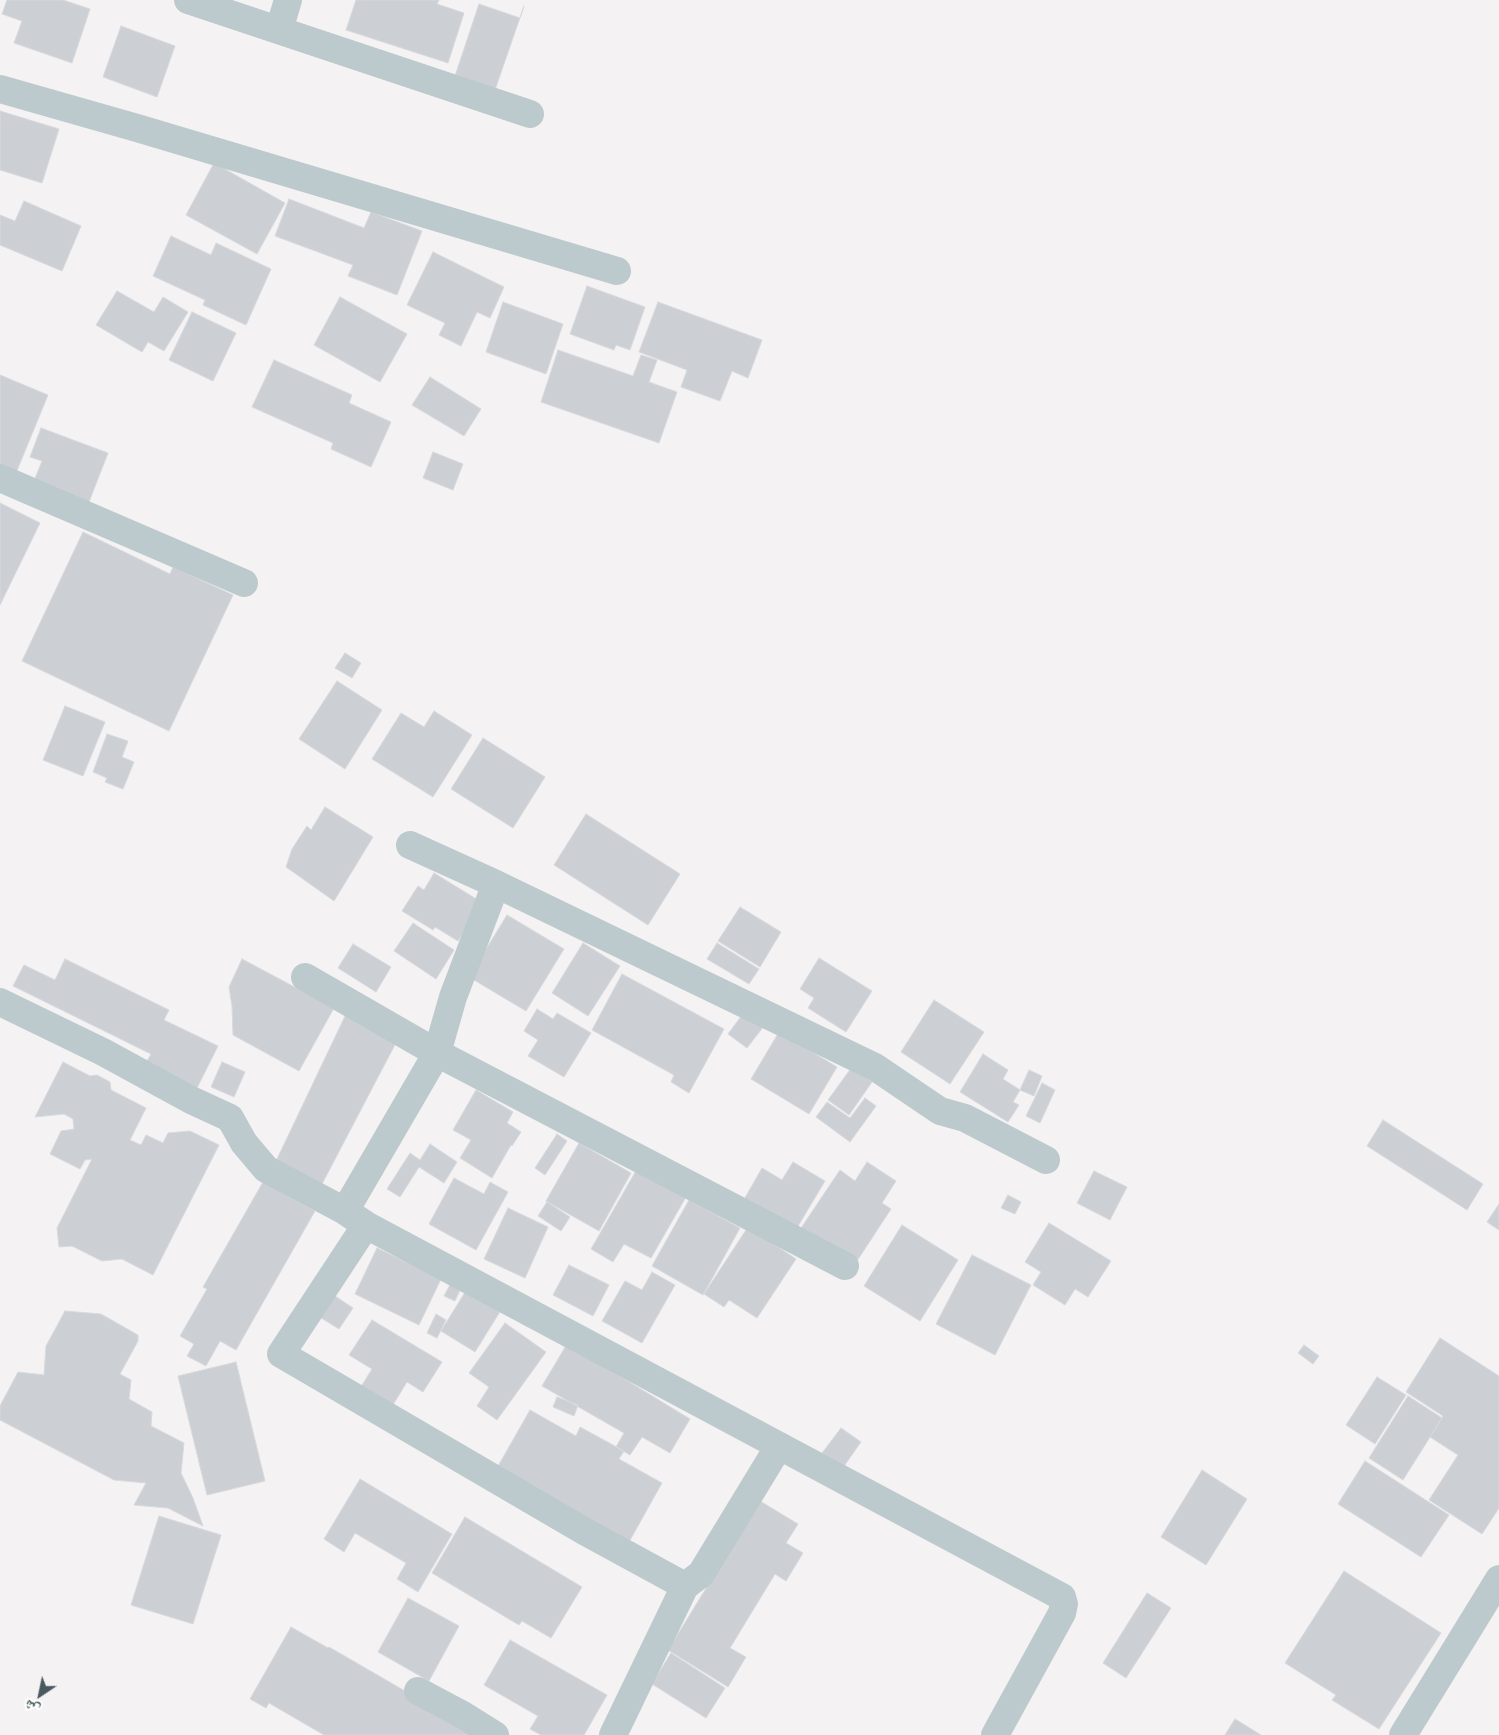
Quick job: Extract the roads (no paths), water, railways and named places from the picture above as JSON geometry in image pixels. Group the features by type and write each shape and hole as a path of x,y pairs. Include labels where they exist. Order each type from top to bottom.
{"street":[{"path":"188,0 530,114"},
{"path":"279,30 288,0"},
{"path":"0,89 617,271"},
{"path":"0,478 244,583"},
{"path":"410,845 496,884 875,1067 940,1111 965,1118 1046,1160"},
{"path":"496,884 453,997 437,1053 355,1218 281,1354 576,1526 685,1586"},
{"path":"305,977 437,1053 845,1266"},
{"path":"0,1002 103,1052 190,1100 230,1118 244,1143 266,1169 1062,1597 1064,1604 1062,1613 995,1735"},
{"path":"613,1735 685,1586 701,1574 779,1446"},
{"path":"1403,1735 1499,1579"},
{"path":"418,1691 495,1735"}]}
